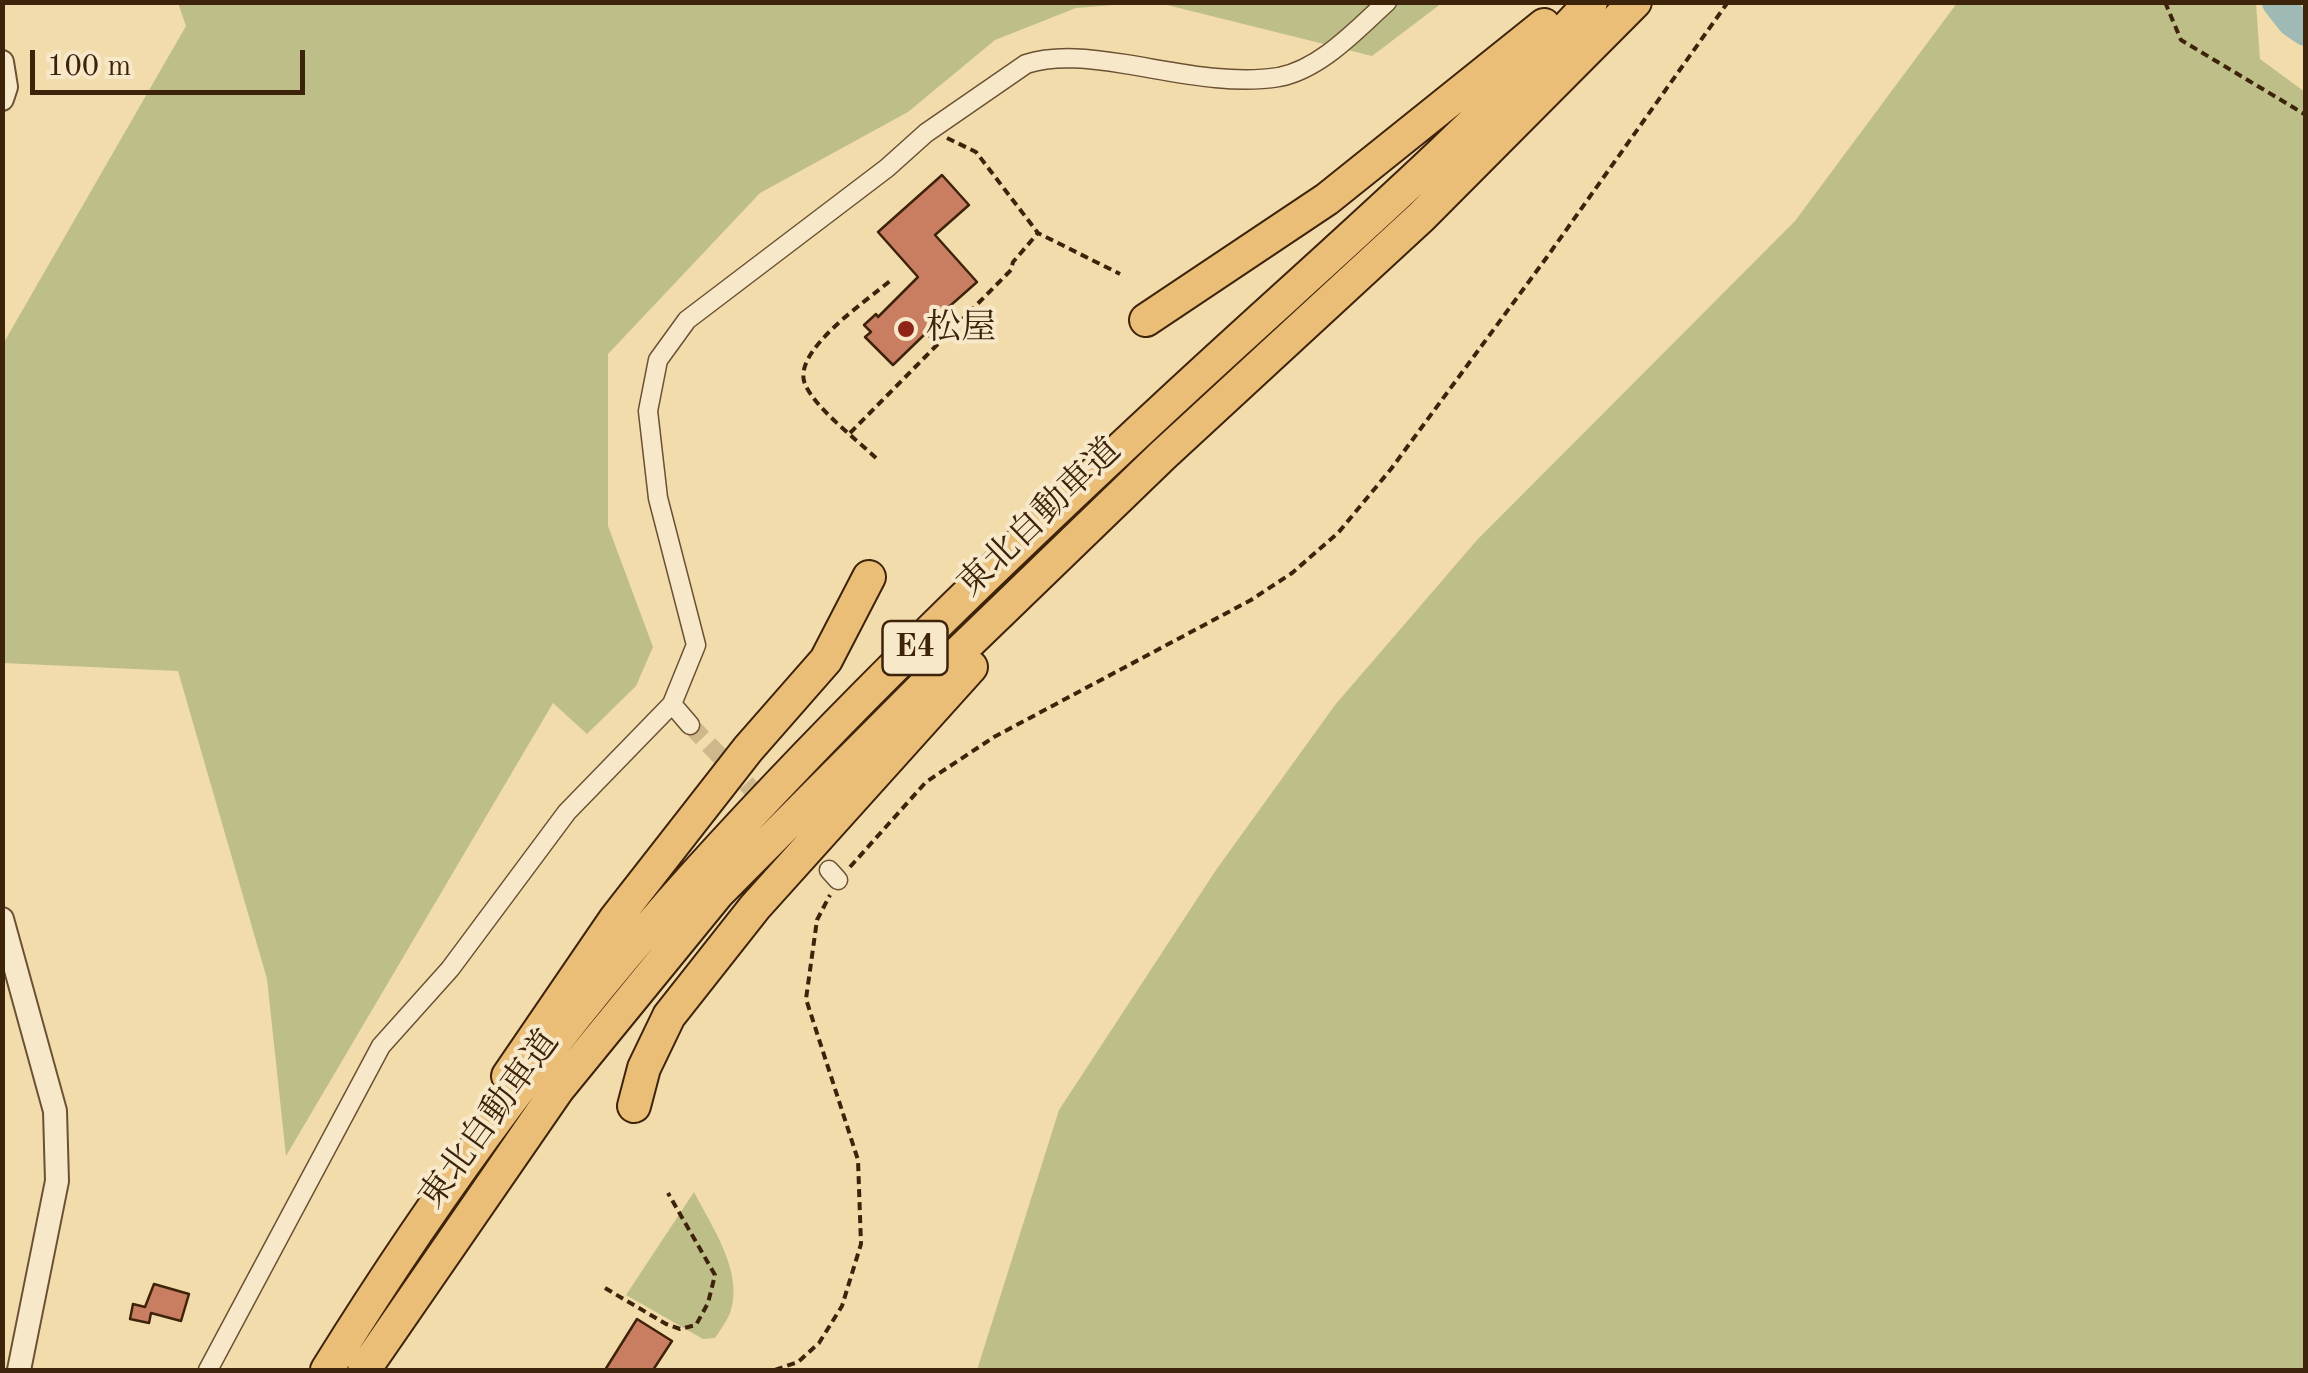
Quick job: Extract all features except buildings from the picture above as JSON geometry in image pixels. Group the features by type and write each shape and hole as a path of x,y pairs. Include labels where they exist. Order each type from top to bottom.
{"highway":[{"path":"1146,320 1327,199 1570,2"},
{"name":"東北自動車道","path":"327,1370 460,1170 614,970 722,846 900,662 1050,515 1399,194 1591,2"},
{"name":"東北自動車道","path":"364,1370 558,1089 718,893 924,686 1162,456 1422,217 1635,2"},
{"path":"634,1106 644,1068 669,1016 756,907 1162,456"},
{"path":"351,1331 532,1037 628,903 748,749 826,660 869,578"}],"street":[{"path":"208,1370 381,1046 450,968 568,812 672,704 696,645 658,498 648,411 658,360 686,320 887,168 928,132 1026,64 1042,58 1092,59 1211,78 1281,77 1335,48 1387,2"},
{"path":"2,62 6,87 2,99"},
{"path":"672,704 690,726"},
{"path":"2,918 55,1111 57,1181 20,1370"}],"path":[{"path":"776,1370 798,1362 818,1342 842,1306 861,1244 858,1160 806,999 817,920 834,875 926,782 994,736 1251,600 1292,574 1338,534 1392,469 1548,257 1728,2"},
{"path":"2165,2 2181,40 2306,114"},
{"path":"928,132 976,152 1038,233 1120,274"},
{"path":"850,433 1011,270 1013,262 1038,233"},
{"path":"876,458 812,396 803,380 804,366 812,348 891,280"},
{"path":"605,1288 680,1330 696,1325 708,1303 715,1275 668,1193"}],"green space":[{"path":"178,3 1138,3 1076,8 995,40 908,112 760,193 608,354 608,526 653,647 636,686 587,734 553,703 286,1156 267,979 178,671 3,663 3,344 186,26"},
{"path":"1159,3 1442,3 1372,56"},
{"path":"1957,3 2256,3 2260,59 2305,92 2305,1370 977,1370 1059,1110 1216,870 1335,705 1477,540 1795,221"},
{"path":"694,1192 723,1249 733,1280 731,1310 715,1338 703,1339 626,1295"}],"waterway":[{"path":"2278,2 2306,30"}],"tunnel":[{"path":"690,725 766,804"}],"place":[{"name":"松屋","path":"906,329"}]}
